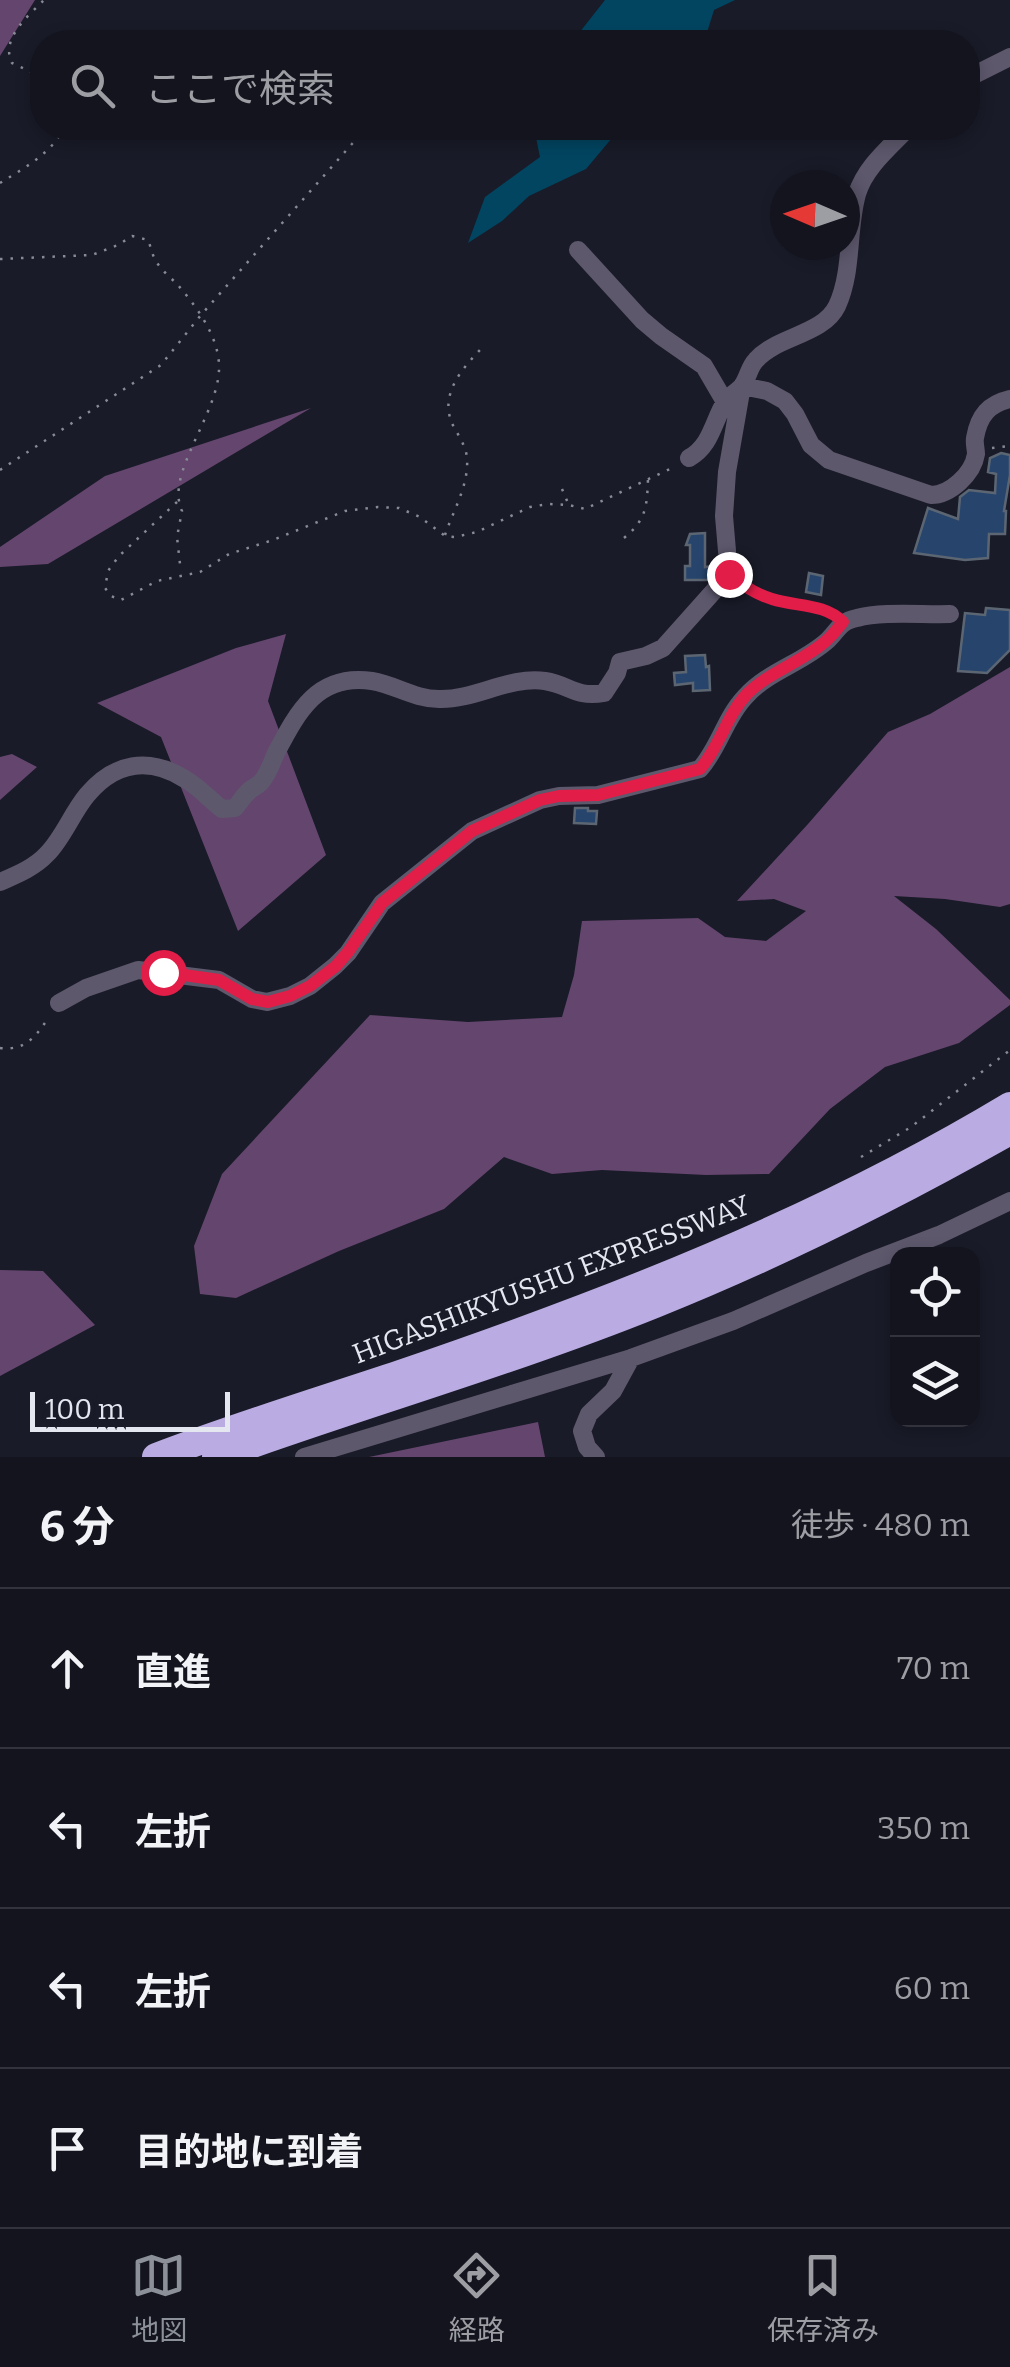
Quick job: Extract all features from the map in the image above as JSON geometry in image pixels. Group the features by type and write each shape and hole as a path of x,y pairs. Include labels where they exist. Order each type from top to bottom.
{"highway":[{"name":"HIGASHIKYUSHU EXPRESSWAY","path":"156,1457 525,1330 735,1248 842,1198 1010,1106"},
{"name":"HIGASHIKYUSHU EXPRESSWAY","path":"216,1457 502,1360 749,1266 938,1172 1010,1131"}],"street":[{"path":"980,72 1010,57"},
{"path":"0,882 27,870 48,854 88,794 124,767 164,769 184,778 222,808 235,808 262,781 304,708 324,687 339,681 376,682 414,696 441,700 516,682 545,681 586,696 604,694 620,662 662,648 729,574 724,516 727,472 742,386 754,362 772,345 822,323 835,311 846,282 858,193 872,165 896,140"},
{"path":"578,250 642,320 704,366 726,402"},
{"path":"742,386 768,391 785,401 811,445 829,460 930,495 940,495 962,479 976,457 974,440 982,419 992,404 1010,399"},
{"path":"688,458 700,452 726,402 742,386"},
{"path":"59,1003 86,988 138,970 219,980 252,999 268,1002 290,996 336,966 382,903 472,831 540,800 598,795 700,769 746,696 826,641 843,622 862,616 950,614"},
{"path":"304,1457 631,1358 733,1322 1010,1201"},
{"path":"596,1457 587,1447 582,1430 589,1414 613,1392 631,1358"}],"path":[{"path":"30,71 12,63 8,46 44,0"},
{"path":"0,183 44,154 57,140"},
{"path":"0,470 161,365 200,315 355,140"},
{"path":"0,259 92,256 132,236 141,236 148,240 154,260 200,315 219,364 212,405 181,477 177,502 182,511 177,537 180,564"},
{"path":"445,536 460,496 467,460 450,416 448,398 462,372 484,346"},
{"path":"177,502 108,571 105,588 110,596 121,600 156,582 200,572 229,554 345,510 399,508 445,536 466,536 530,507 548,504 586,509 688,458"},
{"path":"624,538 644,516 648,478"},
{"path":"562,489 569,505"},
{"path":"729,574 747,589 773,600 834,613 843,622"},
{"path":"0,1048 28,1044 59,1003"},
{"path":"861,1158 911,1127 1010,1050"}],"shaded area":[{"path":"0,0 35,0 0,56"},
{"path":"311,408 48,564 0,567 0,547 105,476"},
{"path":"286,634 268,701 326,855 238,931 161,737 97,703 236,648"},
{"path":"1010,667 1010,904 1000,907 894,896 936,929 1010,1000 1010,1005 959,1043 885,1067 830,1109 769,1174 602,1170 552,1174 504,1157 444,1209 236,1298 200,1294 194,1246 222,1174 370,1015 468,1022 562,1017 574,975 582,921 698,918 725,937 766,941 806,911 774,899 737,901 888,732 930,714"},
{"path":"12,754 37,767 0,800 0,757"},
{"path":"0,1270 43,1271 95,1325 0,1376"},
{"path":"538,1422 545,1457 369,1457"}],"water":[{"path":"605,0 735,0 714,10 708,30 581,30"},
{"path":"536,140 610,140 586,169 529,196 502,221 468,243 485,197 540,157"}],"building":[{"path":"1001,453 1010,455 1005,534 989,534 988,558 965,560 914,553 928,508 958,519 960,497 969,490 995,493 996,474 988,472 990,458"},
{"path":"705,533 705,567 715,566 715,571 707,580 685,580 685,566 690,566 690,545 686,545 690,534"},
{"path":"809,573 823,576 821,595 806,592"},
{"path":"986,608 1010,610 1010,650 987,673 958,671 965,613 985,615"},
{"path":"705,655 710,690 693,691 693,683 675,685 674,673 686,672 685,656"},
{"path":"575,808 597,811 596,824 574,823"}],"route":[{"path":"163,972 219,980 252,999 268,1002 290,996 336,966 382,903 472,831 540,800 598,795 700,769 746,696 826,641 843,622 834,613 820,608 773,600 747,589 729,574"}]}
